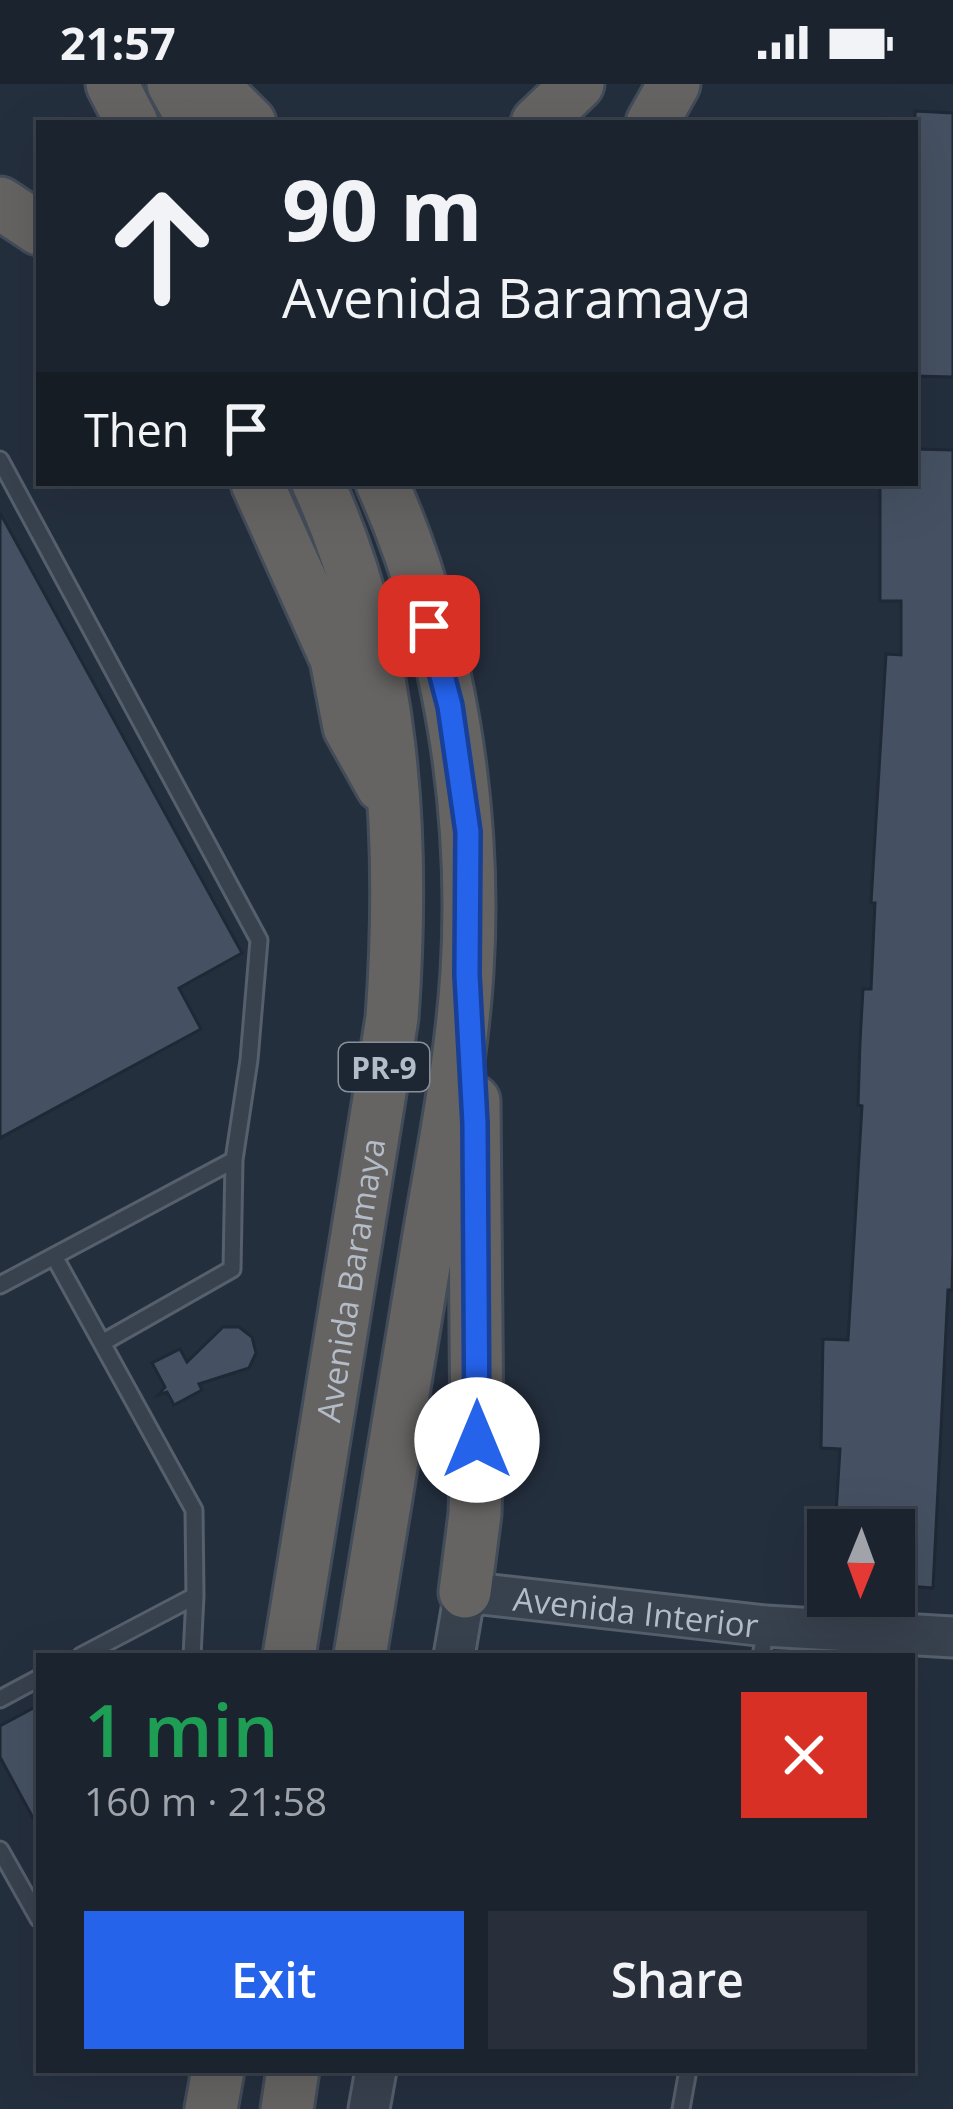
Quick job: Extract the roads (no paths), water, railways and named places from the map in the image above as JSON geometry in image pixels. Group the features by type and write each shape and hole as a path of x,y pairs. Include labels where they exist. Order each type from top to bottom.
{"highway":[{"path":"112,84 131,120"},
{"path":"173,84 193,120"},
{"path":"211,84 247,120"},
{"path":"540,120 578,84"},
{"path":"654,120 674,84"},
{"path":"0,203 36,228"},
{"path":"258,486 336,659 350,727 398,813"},
{"name":"Avenida Baramaya","path":"289,1653 392,1018 398,930 398,813 371,649 355,584 319,486"},
{"name":"PR-9","path":"360,1653 467,975 468,832 450,706 419,586 383,486"},
{"path":"415,486 447,640 450,706"},
{"path":"465,1592 475,1514 477,1440 475,1123 467,975"},
{"path":"211,2109 217,2073"},
{"path":"287,2109 293,2073"}],"street":[{"name":"Avenida Interior","path":"465,1592 764,1641 953,1637"},
{"path":"455,1653 465,1592"},
{"path":"369,2109 375,2073"}],"lane":[{"path":"0,460 259,940 249,1060 234,1160 232,1269 102,1343"},
{"path":"0,1286 234,1160"},
{"path":"55,1258 194,1510 193,1653"},
{"path":"88,1653 195,1596"},
{"path":"0,1699 36,1680"},
{"path":"0,1850 36,1914"},
{"path":"681,2109 687,2073"}]}
